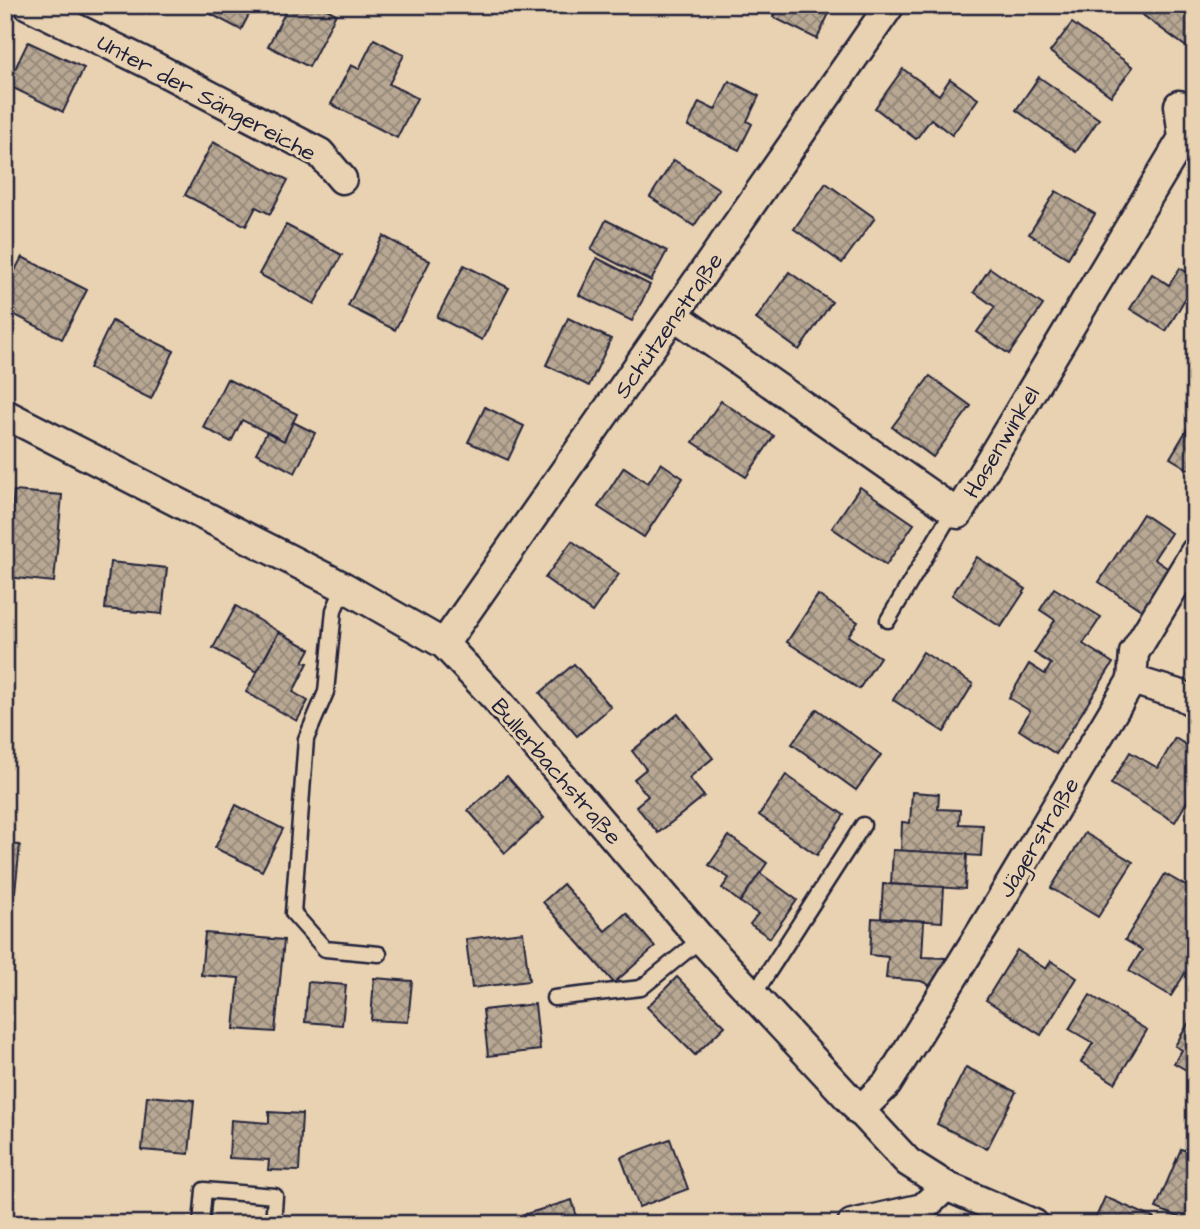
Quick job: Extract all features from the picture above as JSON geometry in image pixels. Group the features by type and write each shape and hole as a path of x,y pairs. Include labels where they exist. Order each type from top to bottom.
{"street":[{"name":"Unter der Sängereiche","path":"28,5 153,66 320,153 342,179"},
{"name":"Schützenstraße","path":"444,643 890,5"},
{"name":"Hasenwinkel","path":"675,316 958,514 1183,138 1179,105"},
{"name":"Bullerbachstraße","path":"5,414 344,587 444,643 496,699 701,939 908,1162 946,1186 1034,1224"},
{"name":"Jägerstraße","path":"859,1111 887,1084 999,903 1132,680 1134,653 1195,552"},
{"path":"1132,680 1181,695 1195,704"},
{"path":"852,1224 923,1208 946,1186"}],"lane":[{"path":"888,620 953,510"},
{"path":"344,587 334,610 327,692 306,738 293,913 325,949 379,954"},
{"path":"753,996 863,825"},
{"path":"554,999 641,988 701,939"},
{"path":"201,1224 204,1190 275,1196 273,1224"}],"building":[{"path":"211,5 254,5 241,30 207,12"},
{"path":"289,5 319,5 336,14 309,67 268,46"},
{"path":"778,5 833,5 817,39 773,17"},
{"path":"1129,5 1195,5 1195,47 1192,51"},
{"path":"1072,23 1133,67 1111,96 1050,52"},
{"path":"374,39 404,55 389,84 417,98 397,138 331,104 351,65 359,69"},
{"path":"28,42 84,68 63,112 7,85"},
{"path":"903,69 939,95 950,79 978,99 952,135 931,119 916,139 875,108"},
{"path":"1039,77 1099,119 1076,152 1016,110"},
{"path":"729,81 759,96 747,121 752,124 739,150 688,126 699,102 715,110"},
{"path":"213,142 288,180 270,214 256,207 246,226 185,195"},
{"path":"674,160 719,189 694,226 650,197"},
{"path":"826,183 875,218 842,263 794,229"},
{"path":"1056,191 1095,214 1068,258 1029,234"},
{"path":"606,220 667,251 651,281 591,250"},
{"path":"286,225 342,255 314,304 259,274"},
{"path":"383,236 430,261 395,330 348,306"},
{"path":"22,257 87,290 62,339 5,310 5,289"},
{"path":"597,258 650,285 632,321 579,295"},
{"path":"464,265 509,288 482,340 437,317"},
{"path":"990,268 1043,305 1009,354 977,332 995,307 974,292"},
{"path":"1180,268 1195,277 1195,304 1185,299 1166,331 1130,309 1152,274 1169,285"},
{"path":"789,272 832,302 799,350 756,319"},
{"path":"568,318 611,339 589,386 546,365"},
{"path":"112,321 174,351 151,399 89,368"},
{"path":"930,376 971,406 933,457 892,427"},
{"path":"227,379 297,414 284,441 242,420 231,442 203,427"},
{"path":"721,401 774,436 746,477 693,442"},
{"path":"485,407 524,426 508,460 468,442"},
{"path":"1195,416 1195,473 1170,458"},
{"path":"293,422 315,433 295,473 256,453 267,432 284,441"},
{"path":"661,463 683,478 644,537 598,507 624,467 648,483"},
{"path":"860,487 914,524 886,565 832,528"},
{"path":"14,491 62,495 54,582 6,577"},
{"path":"1143,514 1171,533 1154,559 1170,570 1143,611 1099,582"},
{"path":"572,541 619,574 592,612 545,578"},
{"path":"977,557 1026,589 1001,627 952,595"},
{"path":"110,562 167,568 162,614 105,609"},
{"path":"1054,588 1101,617 1083,644 1113,663 1056,754 1019,730 1030,711 1009,698 1029,664 1045,674 1051,664 1034,653 1055,620 1040,610"},
{"path":"818,595 858,622 848,636 880,657 859,689 787,642"},
{"path":"236,606 279,632 257,672 213,648"},
{"path":"279,632 310,649 303,662 308,663 293,692 308,701 297,721 246,692"},
{"path":"923,652 973,684 944,732 893,700"},
{"path":"574,664 611,707 577,736 540,693"},
{"path":"817,709 881,755 856,790 792,744"},
{"path":"678,714 713,758 689,778 704,796 658,833 636,806 648,796 634,779 646,769 632,751"},
{"path":"1175,738 1195,750 1195,788 1175,822 1111,784 1130,752 1158,768"},
{"path":"786,775 844,815 817,855 759,815"},
{"path":"507,776 544,818 505,853 468,810"},
{"path":"912,792 939,794 938,809 960,810 959,824 983,825 981,856 901,851 902,822 910,823"},
{"path":"236,805 283,829 262,871 215,848"},
{"path":"1085,833 1133,862 1098,917 1051,888"},
{"path":"729,836 767,863 740,902 722,888 729,878 709,865"},
{"path":"5,844 20,845 15,892 5,891"},
{"path":"893,850 967,854 965,889 891,884"},
{"path":"760,873 797,900 770,938 750,924 758,914 740,902"},
{"path":"1165,874 1195,891 1195,957 1171,996 1129,971 1142,950 1125,940"},
{"path":"563,884 605,931 626,913 655,947 614,983 543,902"},
{"path":"883,884 944,887 942,922 881,918"},
{"path":"872,918 924,921 922,957 946,958 931,986 921,981 886,978 888,957 870,955"},
{"path":"523,932 529,981 472,988 466,939"},
{"path":"205,933 284,940 275,1032 234,1029 239,978 201,975"},
{"path":"1017,950 1046,969 1051,961 1077,978 1041,1035 986,1000"},
{"path":"677,977 725,1026 695,1055 647,1007"},
{"path":"374,978 412,981 408,1022 371,1020"},
{"path":"308,982 346,985 342,1025 305,1022"},
{"path":"1090,995 1147,1030 1115,1083 1081,1062 1093,1043 1069,1029"},
{"path":"535,1004 540,1050 488,1056 483,1010"},
{"path":"1195,1012 1195,1075 1174,1063 1182,1050 1175,1046"},
{"path":"966,1067 1016,1092 987,1149 937,1124"},
{"path":"147,1096 194,1100 189,1154 142,1150"},
{"path":"269,1112 302,1114 299,1171 268,1170 269,1160 229,1158 231,1120 269,1123"},
{"path":"670,1139 688,1189 639,1207 621,1157"},
{"path":"1181,1149 1195,1154 1195,1224 1156,1208"},
{"path":"1105,1197 1154,1218 1152,1224 1093,1224"},
{"path":"572,1200 579,1224 529,1224 526,1214"}]}
